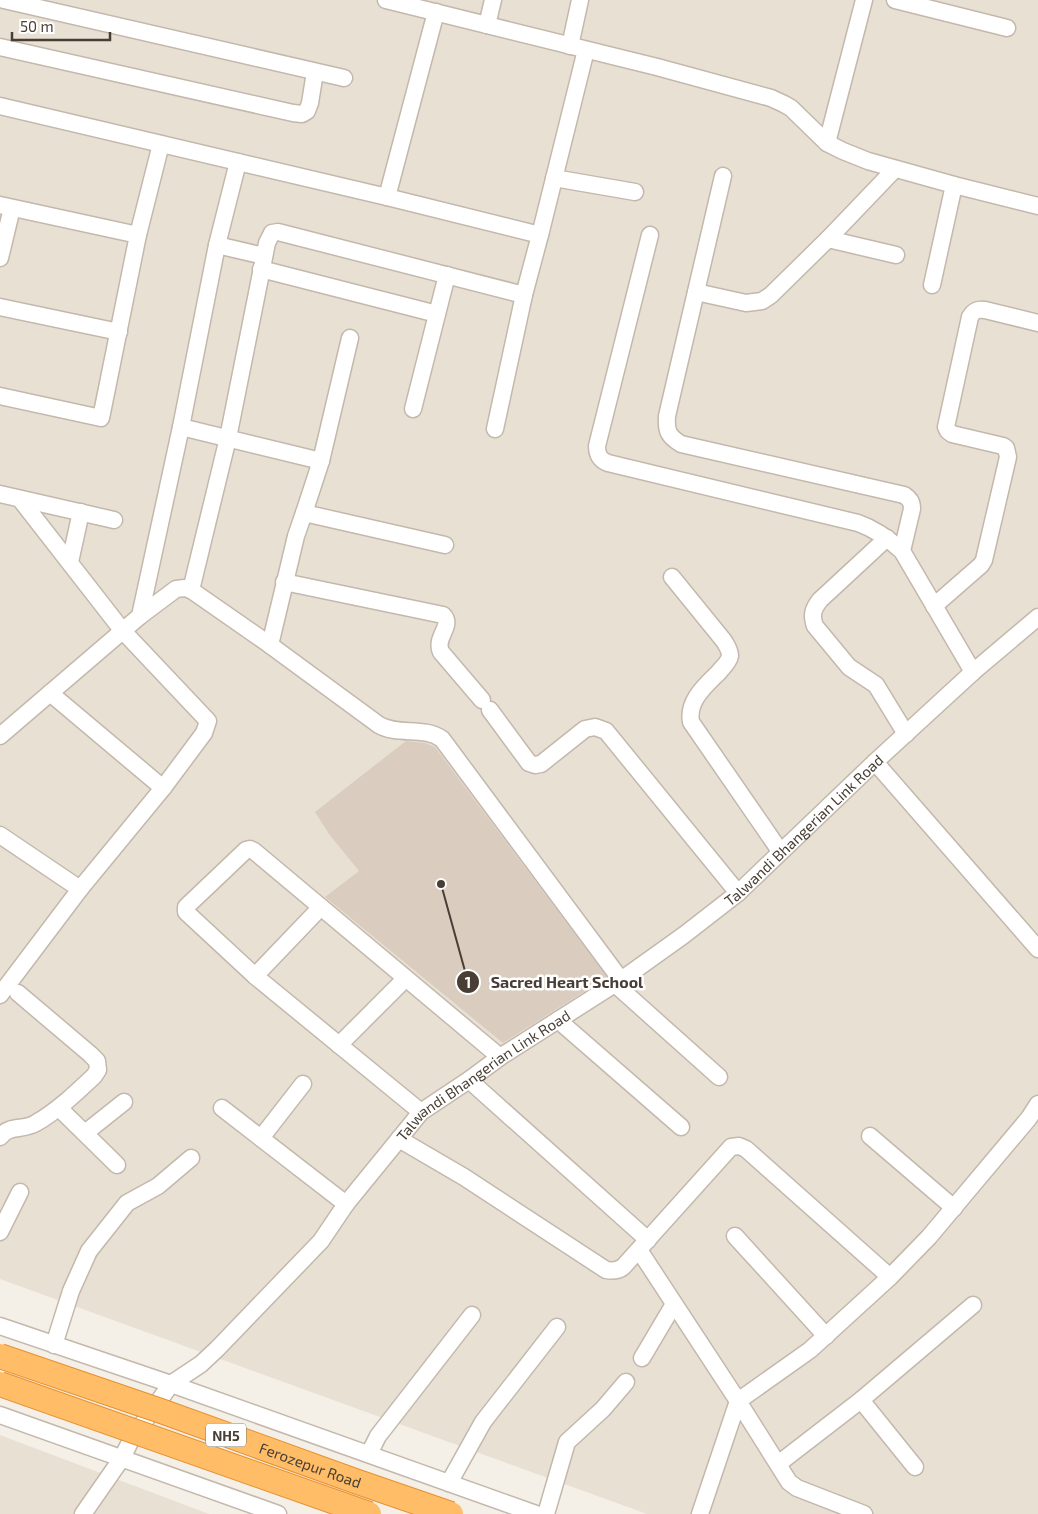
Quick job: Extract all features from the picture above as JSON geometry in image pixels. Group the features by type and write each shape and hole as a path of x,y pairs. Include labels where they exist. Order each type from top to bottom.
{"highway":[{"name":"Ferozepur Road","path":"0,1356 451,1514"},
{"name":"Ferozepur Road","path":"0,1384 141,1432 368,1514"}],"street":[{"path":"4,0 58,6 344,78"},
{"path":"386,0 657,67 778,101 791,108 827,143 857,157 954,185 1038,206"},
{"path":"487,24 492,0"},
{"path":"570,46 580,0"},
{"path":"827,143 864,0"},
{"path":"895,0 1007,28"},
{"path":"387,197 436,12"},
{"path":"0,47 302,114 307,111 310,104 316,72"},
{"path":"495,430 524,295 586,50"},
{"path":"0,106 540,235"},
{"path":"0,396 101,418 138,235 161,144"},
{"path":"140,616 181,427 217,245 238,162"},
{"path":"696,292 746,303 762,301 828,239 895,169"},
{"path":"722,176 667,416 666,425 668,432 672,439 681,444 904,495 912,504 912,509 902,551"},
{"path":"554,178 635,192"},
{"path":"932,286 954,185"},
{"path":"0,258 6,207 138,235"},
{"path":"191,590 228,438 263,262 269,236 272,233 278,232 524,295"},
{"path":"650,235 597,446 599,458 608,463 858,523 875,530 888,538 902,551 973,672"},
{"path":"828,239 896,255"},
{"path":"217,245 263,262 437,314"},
{"path":"412,409 447,275"},
{"path":"0,307 119,332"},
{"path":"934,606 981,565 984,560 1008,457 1006,448 1003,446 952,434 946,427 970,317 978,310 985,310 1038,323"},
{"path":"270,645 298,529 322,461 350,338"},
{"path":"181,427 322,461"},
{"path":"0,494 114,520"},
{"path":"0,995 80,889 163,788 204,733 208,721 122,630 20,499"},
{"path":"70,562 80,512"},
{"path":"304,513 444,545"},
{"path":"888,538 820,600 815,606 813,620 815,626 843,661 854,671 876,685 906,734"},
{"path":"672,577 724,641 730,654 729,660 702,689 693,703 690,710 691,722 780,851"},
{"path":"284,582 446,617 447,622 439,643 441,652 486,705 529,763 541,764 585,729 595,727 606,731 738,893"},
{"path":"0,736 140,616 176,590 185,588 191,590 384,728 433,734 442,739 618,982 719,1077"},
{"name":"Talwandi Bhangerian Link Road","path":"83,1514 122,1458 131,1440 171,1384 201,1364 217,1349 321,1241 346,1204 421,1112 500,1057 618,982 684,935 738,893 875,762 973,672 1038,617"},
{"path":"50,693 163,788"},
{"path":"875,762 1038,949"},
{"path":"0,834 80,889"},
{"path":"421,1112 255,976 186,912 186,907 246,850 250,849 500,1057"},
{"path":"255,976 321,907"},
{"path":"339,1045 405,979"},
{"path":"0,1137 5,1131 10,1129 23,1128 35,1124 59,1108 94,1076 99,1066 90,1054 18,993"},
{"path":"558,1020 681,1127"},
{"path":"469,1080 644,1245 674,1304 789,1482 797,1488 864,1514"},
{"path":"261,1138 303,1084"},
{"path":"84,1133 124,1102"},
{"path":"700,1514 738,1401 810,1350 890,1277 954,1208 1029,1118 1038,1104"},
{"path":"59,1108 117,1165"},
{"path":"222,1108 346,1204"},
{"path":"870,1136 954,1208"},
{"path":"400,1138 464,1177 606,1270 611,1271 620,1269 644,1245 731,1147 739,1146 746,1149 890,1277"},
{"path":"54,1345 71,1291 89,1251 127,1203 158,1186 191,1158"},
{"path":"0,1232 20,1192"},
{"path":"735,1236 826,1336"},
{"path":"642,1358 674,1304"},
{"path":"778,1464 861,1400 974,1306"},
{"path":"369,1454 378,1436 472,1315"},
{"path":"0,1326 171,1384 536,1514"},
{"path":"449,1483 483,1422 557,1327"},
{"path":"546,1514 568,1442 603,1409 626,1382"},
{"path":"861,1400 915,1467"},
{"path":"0,1415 278,1514"}],"shaded area":[{"path":"0,0 1038,0 1038,1514 647,1514 0,1279"},
{"path":"0,1435 209,1514 0,1514"}],"building":[{"path":"406,741 425,743 435,747 607,977 503,1043 325,897 359,871 329,834 315,812"}],"place":[{"name":"Sacred Heart School","path":"441,884"}]}
